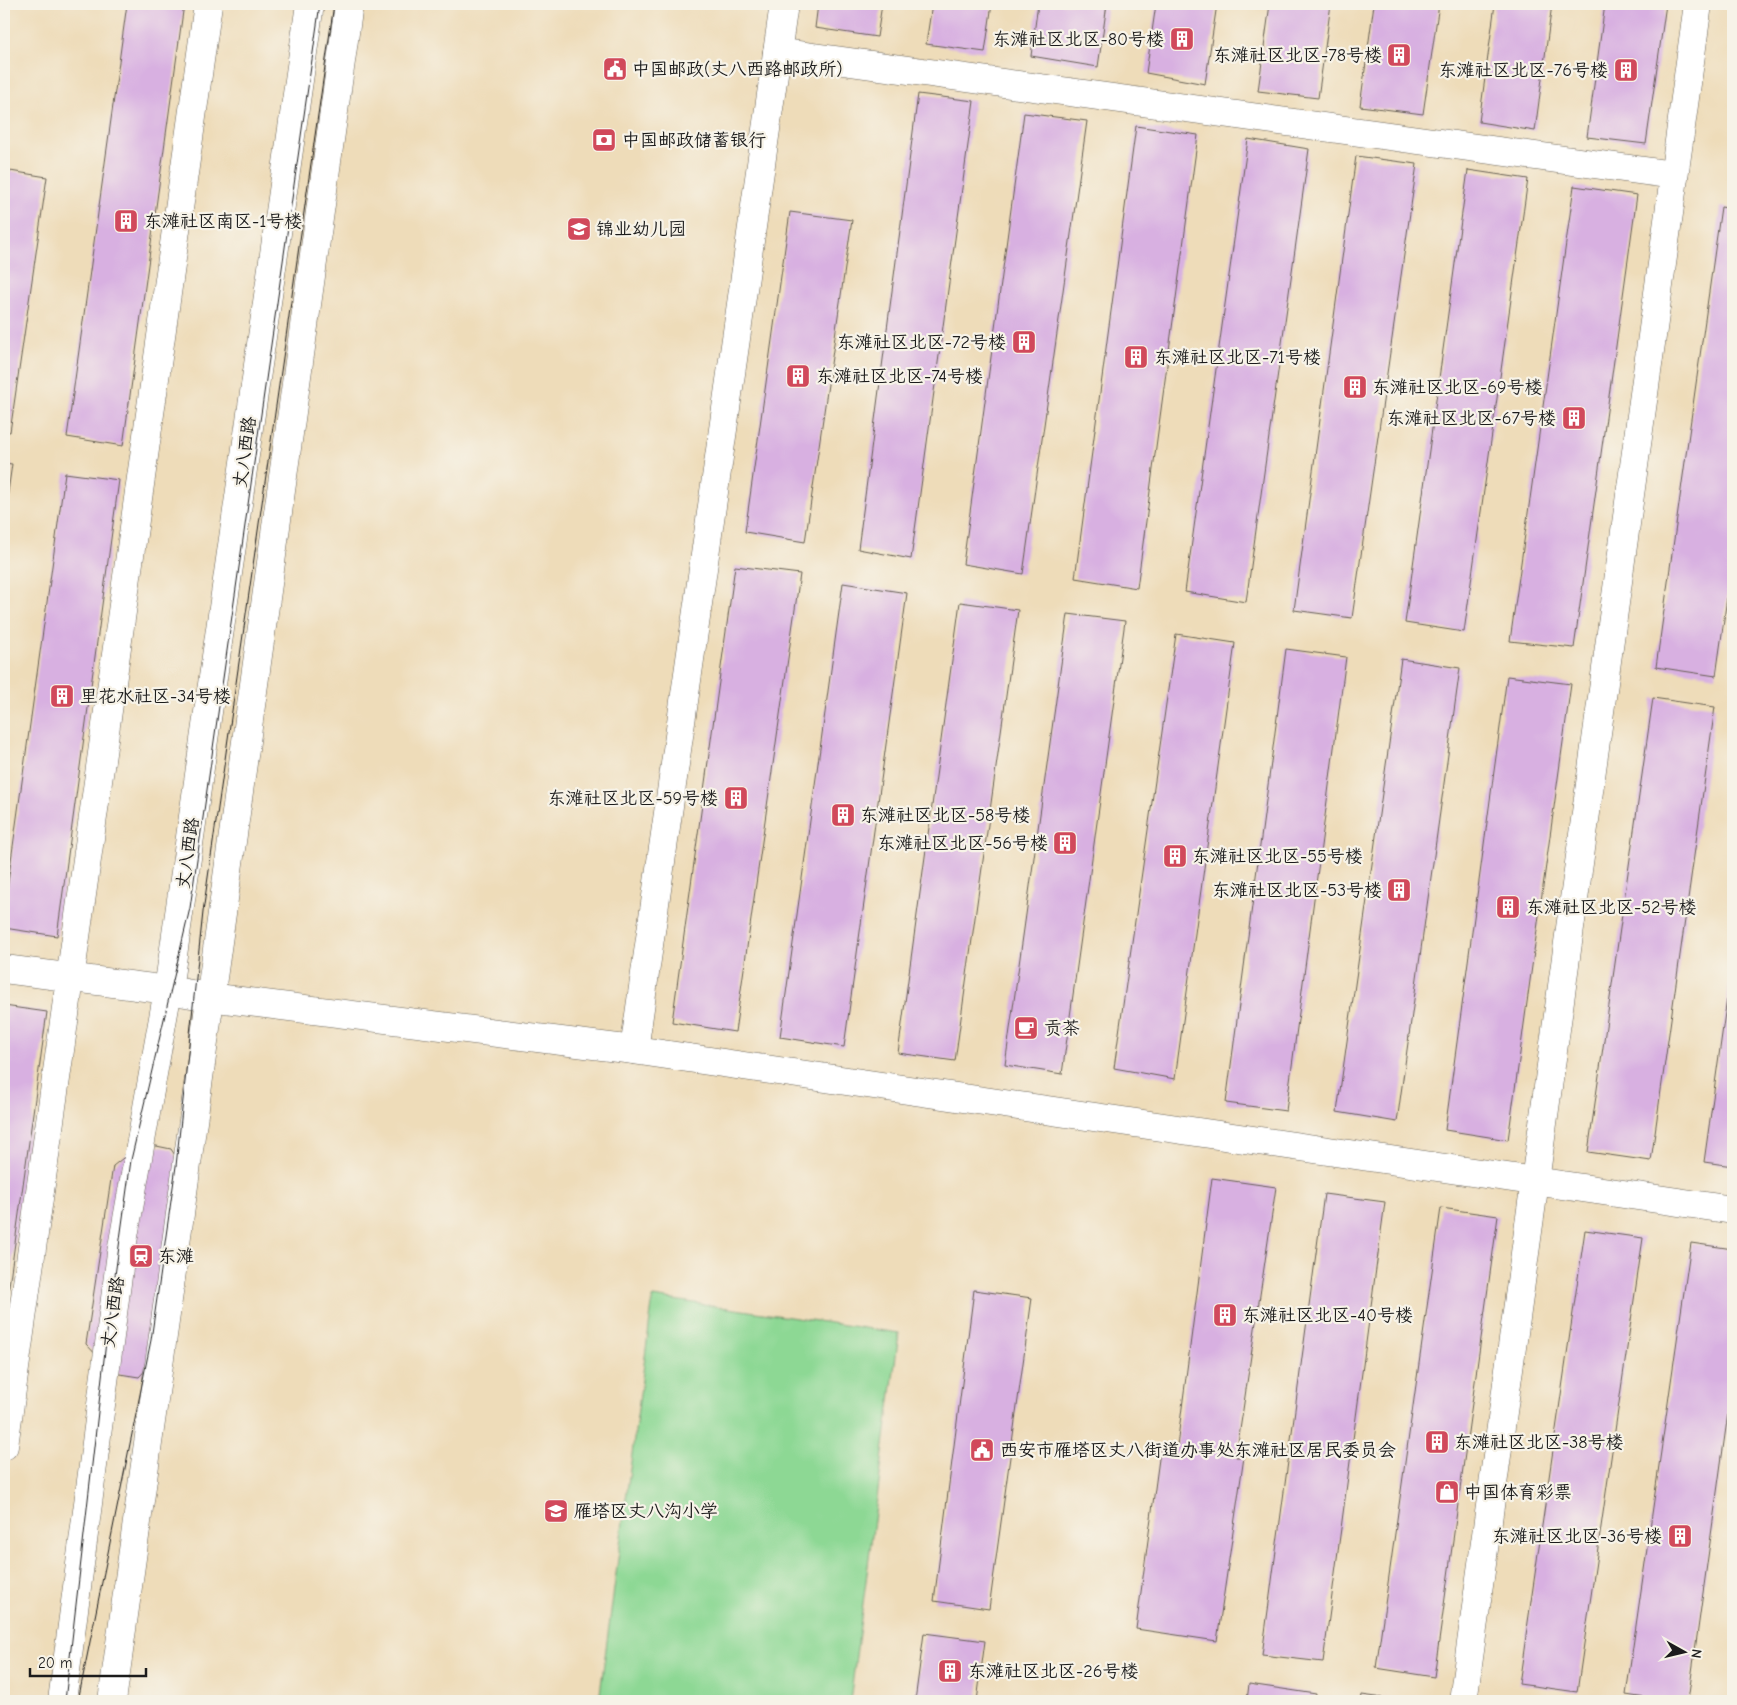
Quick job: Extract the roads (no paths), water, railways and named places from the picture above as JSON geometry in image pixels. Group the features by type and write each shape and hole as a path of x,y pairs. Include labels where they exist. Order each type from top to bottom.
{"street":[{"path":"4,1446 208,4"},
{"name":"丈八西路","path":"62,1701 121,1253 168,990 310,4"},
{"path":"112,1701 349,4"},
{"path":"634,1050 784,4"},
{"path":"1463,1701 1698,4"},
{"path":"777,52 1674,175"},
{"path":"4,970 634,1050 1733,1210"}],"tram line":[{"path":"65,1701 107,1333 131,1160 190,908 320,4"},
{"path":"78,1701 151,1340 176,1166 203,912 334,4"}],"place":[{"name":"东滩社区北区-80号楼","path":"1182,39"},
{"name":"东滩社区北区-78号楼","path":"1399,55"},
{"name":"中国邮政(丈八西路邮政所)","path":"615,69"},
{"name":"东滩社区北区-76号楼","path":"1626,70"},
{"name":"中国邮政储蓄银行","path":"604,140"},
{"name":"东滩社区南区-1号楼","path":"126,221"},
{"name":"锦业幼儿园","path":"579,229"},
{"name":"东滩社区北区-72号楼","path":"1024,342"},
{"name":"东滩社区北区-71号楼","path":"1136,357"},
{"name":"东滩社区北区-74号楼","path":"798,376"},
{"name":"东滩社区北区-69号楼","path":"1355,387"},
{"name":"东滩社区北区-67号楼","path":"1574,418"},
{"name":"里花水社区-34号楼","path":"62,696"},
{"name":"东滩社区北区-59号楼","path":"736,798"},
{"name":"东滩社区北区-58号楼","path":"843,815"},
{"name":"东滩社区北区-56号楼","path":"1065,843"},
{"name":"东滩社区北区-55号楼","path":"1175,856"},
{"name":"东滩社区北区-53号楼","path":"1399,890"},
{"name":"东滩社区北区-52号楼","path":"1508,907"},
{"name":"贡茶","path":"1026,1028"},
{"name":"东滩","path":"141,1256"},
{"name":"东滩社区北区-40号楼","path":"1225,1315"},
{"name":"东滩社区北区-38号楼","path":"1437,1442"},
{"name":"西安市雁塔区丈八街道办事处东滩社区居民委员会","path":"982,1450"},
{"name":"中国体育彩票","path":"1447,1492"},
{"name":"雁塔区丈八沟小学","path":"556,1511"},
{"name":"东滩社区北区-36号楼","path":"1680,1536"},
{"name":"东滩社区北区-26号楼","path":"950,1671"}]}
